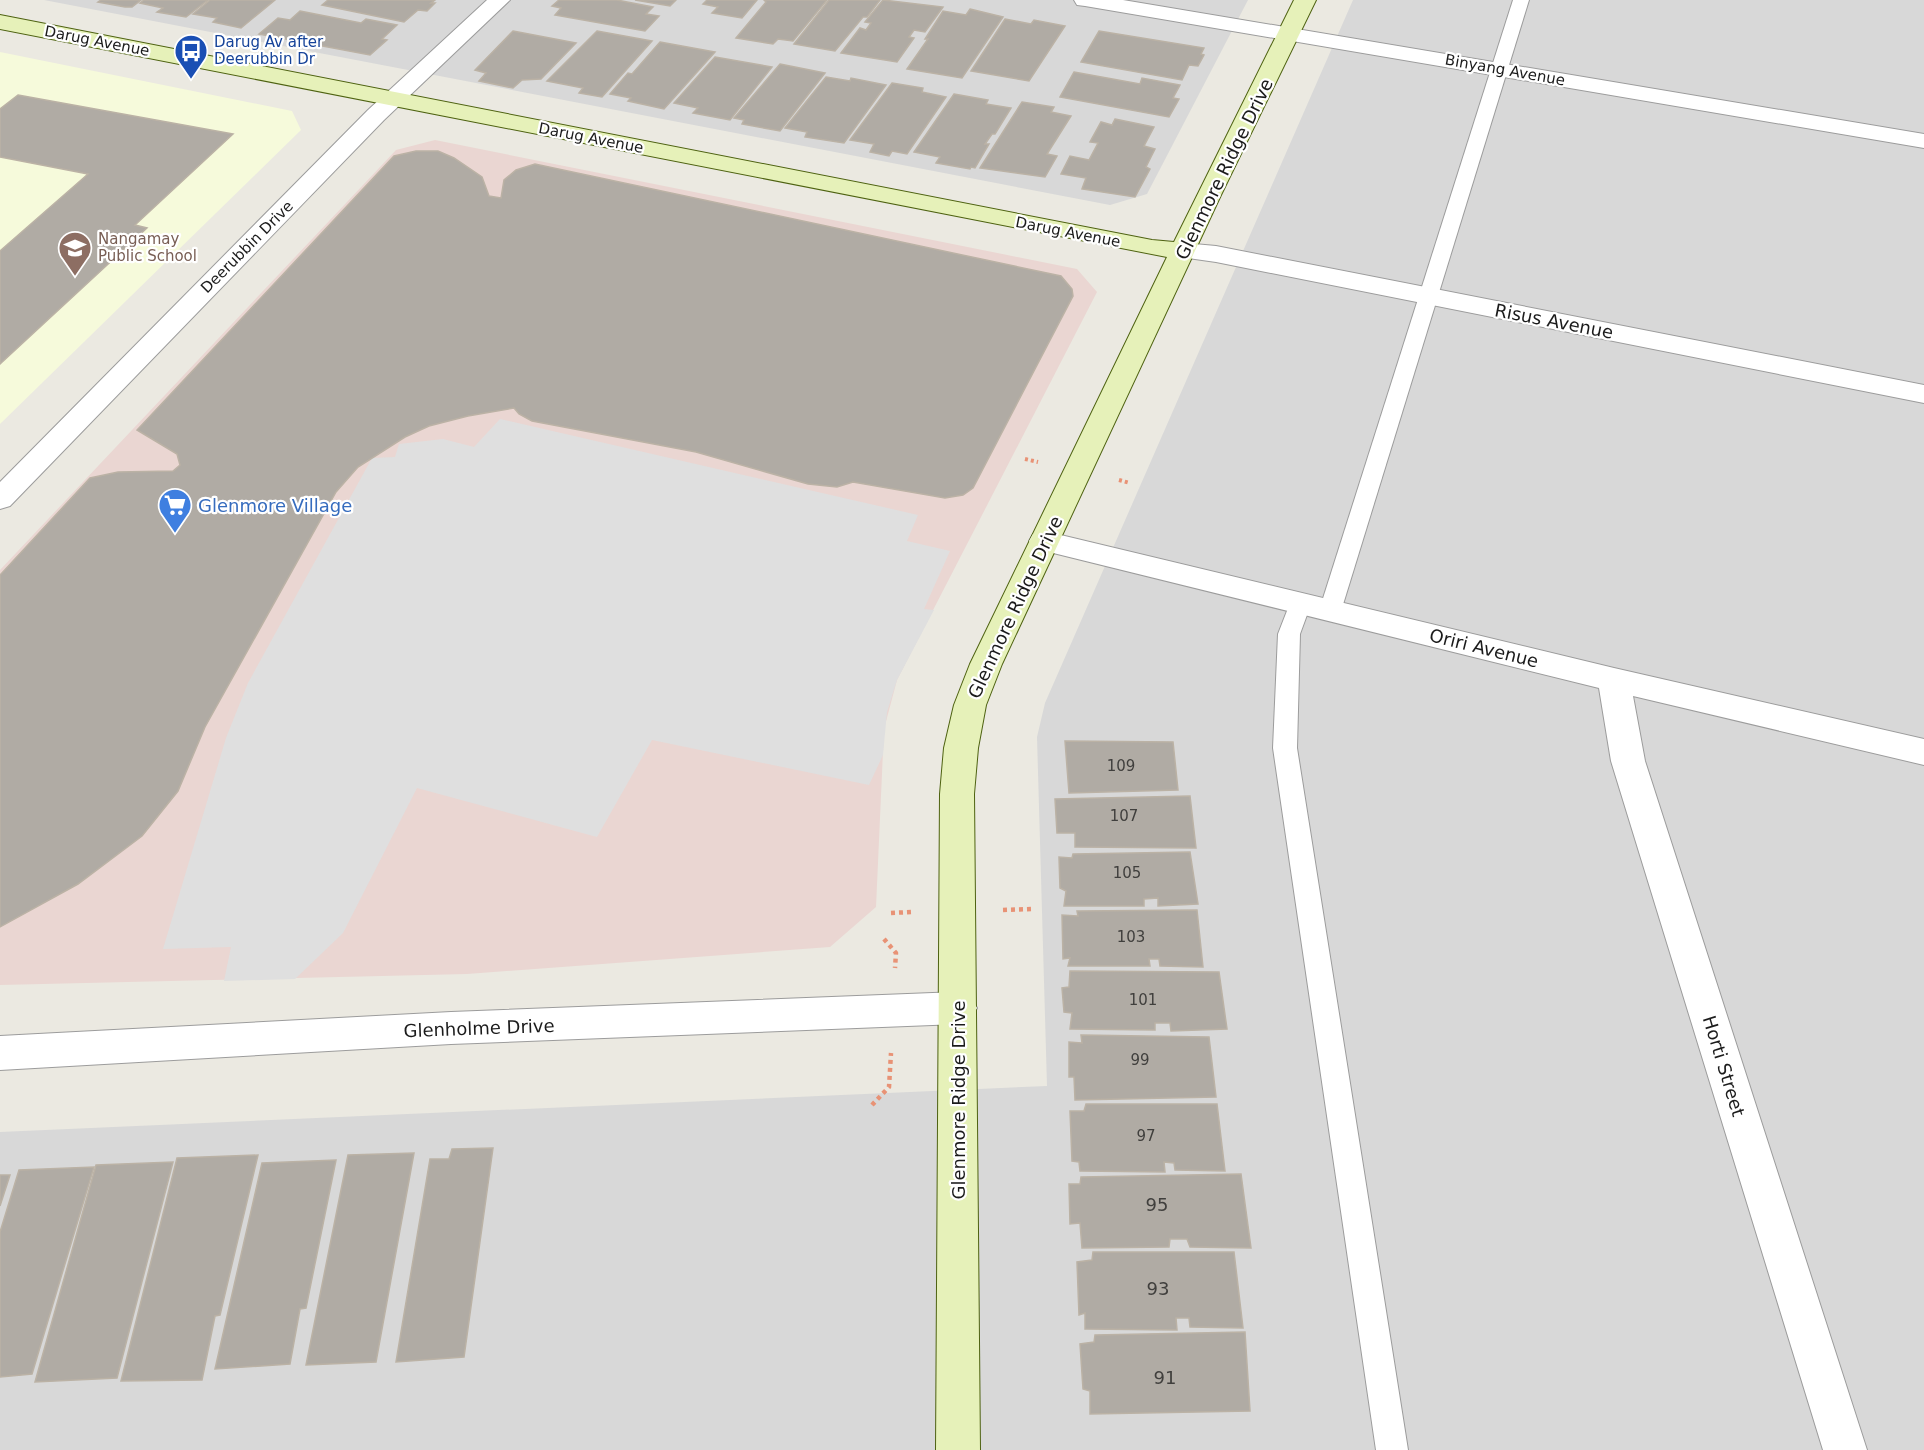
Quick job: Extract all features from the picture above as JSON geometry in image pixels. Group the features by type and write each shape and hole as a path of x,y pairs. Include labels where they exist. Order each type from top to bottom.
{"street":[{"name":"Deerubbin Drive","path":"0,499 392,100 499,0"},
{"name":"Binyang Avenue","path":"1085,0 1924,141"},
{"name":"Glenmore Ridge Drive","path":"958,1450 957,794 961,748 970,705 982,674 1044,541 1305,0"},
{"name":"Darug Avenue","path":"0,22 1152,249 1183,251"},
{"name":"Risus Avenue","path":"1183,251 1216,254 1924,394"},
{"name":"Oriri Avenue","path":"1044,541 1614,680 1924,752"},
{"name":"Horti Street","path":"1614,680 1628,761 1845,1450"},
{"name":"Glenholme Drive","path":"0,1053 451,1028 958,1008"}],"lane":[{"path":"1392,1450 1285,748 1289,634 1315,607 1427,296 1521,0"}],"shaded area":[{"path":"44,0 1248,0 1147,194 1110,205"},
{"path":"1353,0 1924,0 1924,1450 0,1450 0,1132 1047,1086 1037,737 1045,703"},
{"name":"Nangamay Public School","path":"0,52 292,111 301,130 0,424"},
{"path":"435,140 1077,269 1097,292 897,680 884,729 876,907 830,947 467,974 0,985 0,570 396,150"},
{"path":"500,419 918,515 907,541 950,551 924,609 934,610 897,680 887,712 883,755 869,785 652,740 597,837 417,788 343,933 295,979 224,981 231,947 163,949 226,738 248,683 372,458 395,457 399,444 443,439 474,447"}],"building":[{"path":"101,0 141,0 132,7 125,7 98,2"},
{"path":"144,0 208,0 186,17 157,12 163,8 140,3"},
{"path":"210,0 275,0 241,28 213,22 217,18 193,14"},
{"path":"328,0 435,0 431,3 435,3 427,11 418,10 404,22 322,5"},
{"path":"559,0 617,0 653,7 646,14 659,16 645,31 555,15 561,8 552,6"},
{"path":"635,0 676,0 670,6"},
{"path":"707,0 757,0 742,18 712,13 718,7 703,4"},
{"path":"764,0 827,0 793,41 778,39 773,44 736,38 766,2"},
{"path":"829,0 880,0 835,51 794,44"},
{"path":"883,0 943,7 925,32 914,30 909,37 914,38 897,62 841,53 860,28 866,30 871,23 865,22"},
{"path":"970,9 1003,17 962,78 907,69 928,39 925,39 943,11 966,15"},
{"path":"300,11 361,23 366,19 397,25 382,39 387,40 370,55 259,34 278,18 290,20"},
{"path":"1005,19 1031,24 1034,20 1065,26 1029,81 971,71"},
{"path":"513,31 576,43 541,79 522,80 513,88 479,81 486,73 475,70"},
{"path":"597,31 652,41 602,97 579,93 583,88 547,81"},
{"path":"1099,31 1204,48 1201,54 1204,55 1198,66 1189,65 1182,80 1081,62"},
{"path":"660,42 715,52 664,109 628,101 631,98 610,94 628,73 632,74"},
{"path":"715,57 772,67 730,120 693,113 698,108 674,103"},
{"path":"780,64 825,73 780,131 742,124 744,120 734,118"},
{"path":"1074,72 1140,84 1142,78 1180,85 1173,98 1179,99 1169,117 1060,97"},
{"path":"826,77 850,81 851,78 886,85 844,143 805,137 807,132 785,128"},
{"path":"892,83 923,88 922,92 946,97 907,154 892,151 889,156 870,152 874,144 850,140"},
{"path":"954,94 988,100 986,104 1011,108 995,134 992,134 985,144 989,144 975,168 936,163 940,157 914,152"},
{"path":"18,95 233,134 135,225 147,228 0,364 0,251 88,174 0,157 0,109"},
{"path":"1022,102 1054,107 1051,112 1071,116 1047,154 1057,156 1045,177 980,168"},
{"path":"1115,119 1154,127 1144,146 1155,149 1146,167 1150,169 1135,197 1082,189 1086,178 1061,174 1070,156 1089,160 1098,143 1090,142 1101,122 1112,125"},
{"name":"Glenmore Village","path":"416,151 438,151 454,158 482,177 489,196 501,198 504,180 516,170 535,164 1061,276 1072,289 1073,296 973,488 963,495 945,498 853,482 837,487 808,484 696,452 532,421 519,414 514,408 429,426 405,437 358,467 336,492 205,727 178,791 142,836 78,884 0,927 0,575 90,478 118,472 173,471 180,465 177,454 137,430 394,156"},
{"path":"1065,741 1173,742 1178,790 1069,793"},
{"path":"1190,796 1196,848 1075,847 1075,833 1057,833 1055,799"},
{"path":"1190,852 1198,904 1158,906 1158,898 1144,899 1144,906 1064,906 1066,891 1060,888 1059,857 1072,858 1073,854"},
{"path":"1197,910 1203,967 1160,966 1159,959 1149,959 1150,966 1068,966 1070,958 1063,959 1062,915 1078,916 1077,911"},
{"path":"1070,971 1219,972 1227,1029 1171,1031 1170,1023 1155,1023 1155,1030 1070,1029 1072,1013 1064,1012 1062,988 1069,987"},
{"path":"1081,1035 1209,1037 1216,1097 1075,1100 1074,1077 1069,1077 1069,1042 1082,1043"},
{"path":"1086,1104 1217,1104 1225,1171 1175,1170 1174,1163 1164,1162 1165,1172 1080,1171 1079,1162 1072,1161 1070,1111 1084,1111"},
{"path":"493,1148 464,1357 396,1362 430,1159 449,1159 452,1149"},
{"path":"414,1153 376,1362 306,1365 348,1155"},
{"path":"258,1155 220,1315 215,1316 202,1380 121,1381 177,1158"},
{"path":"336,1160 306,1308 300,1309 290,1364 215,1369 262,1163"},
{"path":"173,1162 117,1378 35,1382 96,1165"},
{"path":"94,1167 32,1374 0,1377 0,1232 19,1170"},
{"path":"1241,1174 1251,1248 1190,1247 1187,1239 1170,1239 1169,1247 1082,1248 1080,1223 1070,1224 1069,1184 1080,1184 1081,1177"},
{"path":"0,1175 10,1175 0,1206"},
{"path":"1093,1252 1234,1252 1243,1328 1190,1327 1189,1318 1176,1318 1177,1330 1085,1329 1085,1313 1079,1315 1077,1262 1092,1260"},
{"path":"1245,1332 1250,1411 1090,1414 1090,1391 1083,1389 1080,1344 1094,1342 1095,1335"}],"place":[{"name":"Darug Av after Deerubbin Dr","path":"191,80"},
{"name":"Nangamay Public School","path":"75,277"},
{"name":"Glenmore Village","path":"175,534"}]}
